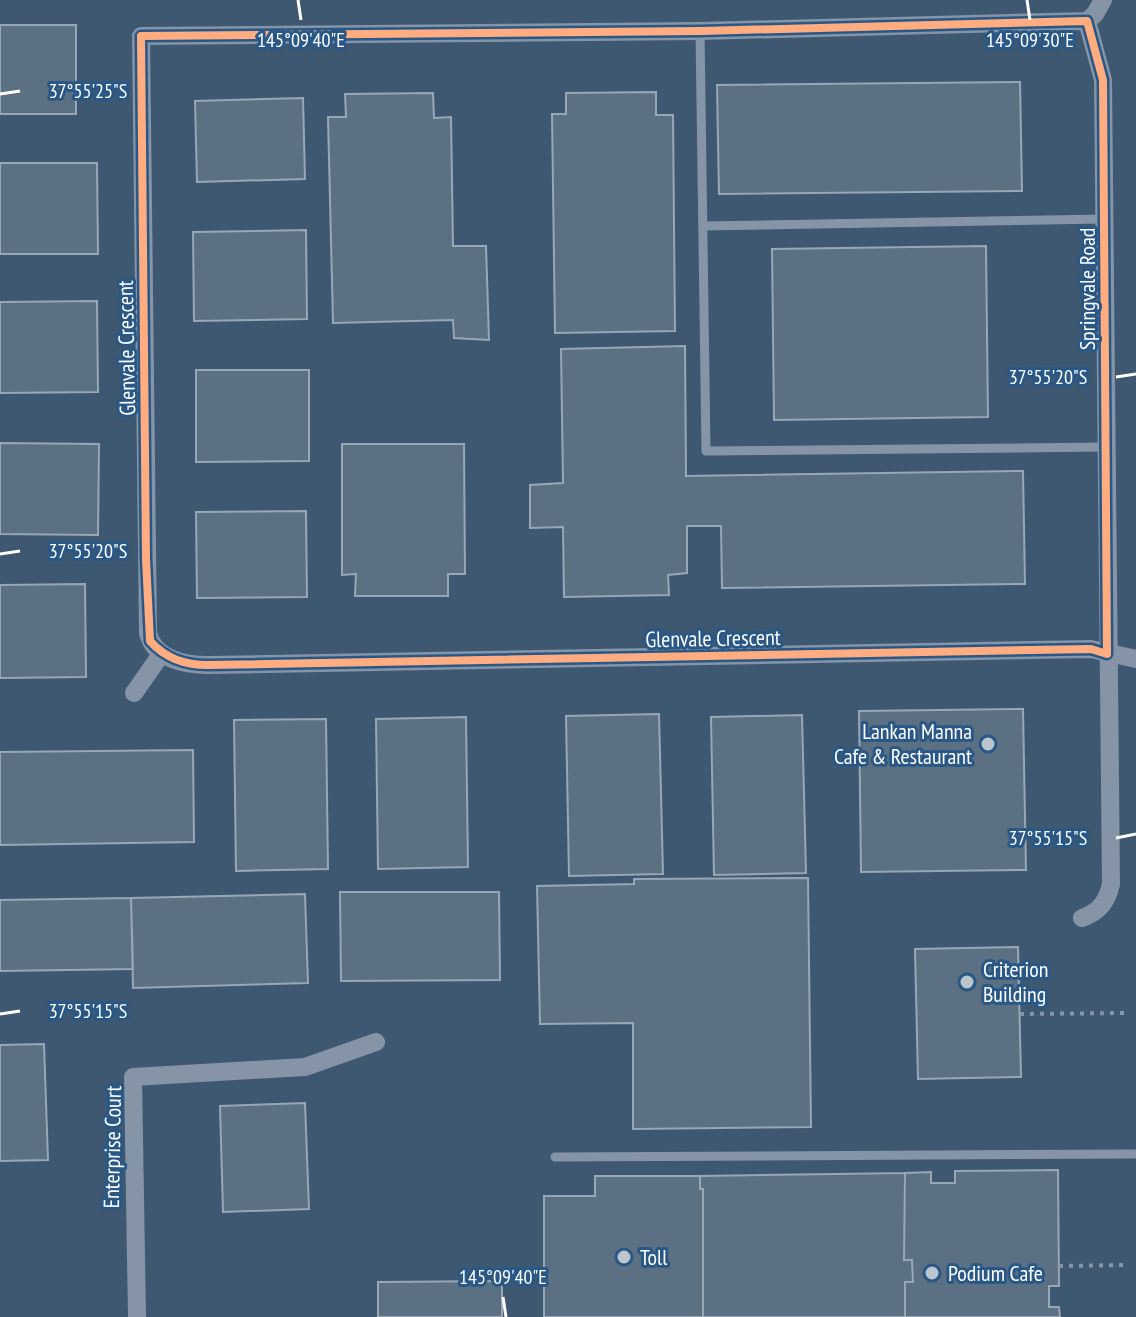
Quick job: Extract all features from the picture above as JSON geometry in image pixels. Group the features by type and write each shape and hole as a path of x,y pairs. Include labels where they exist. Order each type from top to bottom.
{"street":[{"path":"1087,21 1103,0"},
{"name":"Glenvale Crescent","path":"1087,21 700,31 141,36 148,633 150,641 162,653 182,663 208,665 1091,649 1136,659"},
{"name":"Springvale Road","path":"1082,918 1095,913 1106,901 1111,884 1103,80 1087,21"},
{"path":"134,693 162,653"},
{"name":"Enterprise Court","path":"137,1317 133,1077 305,1067 376,1042"}],"lane":[{"path":"700,31 706,451 1106,447"},
{"path":"703,226 1104,219"},
{"path":"555,1157 1136,1154"}],"path":[{"path":"1020,1014 1125,1013"},
{"path":"1059,1266 1124,1265"}],"building":[{"path":"0,25 76,25 76,114 0,114"},
{"path":"1020,82 1022,191 719,194 717,85"},
{"path":"656,92 656,115 673,115 675,331 555,333 552,114 566,114 566,93"},
{"path":"433,93 434,118 451,117 453,246 486,246 489,340 454,338 453,320 333,323 328,117 346,117 345,94"},
{"path":"303,98 305,179 197,182 195,101"},
{"path":"0,163 97,163 98,254 0,254"},
{"path":"306,230 307,319 194,321 193,232"},
{"path":"986,246 988,417 774,420 772,249"},
{"path":"97,301 98,392 0,393 0,302"},
{"path":"685,346 686,476 1023,471 1025,584 722,588 721,526 687,526 687,573 668,575 669,595 564,597 563,527 530,528 530,485 563,483 561,349"},
{"path":"196,370 309,370 309,461 196,462"},
{"path":"0,443 99,444 98,535 0,534"},
{"path":"342,444 464,444 465,574 448,574 448,596 355,596 356,574 342,575"},
{"path":"306,511 307,597 197,598 196,512"},
{"path":"85,584 86,677 0,678 0,585"},
{"path":"1023,709 1026,870 861,872 859,711"},
{"path":"659,714 663,874 569,876 566,716"},
{"path":"802,715 806,873 714,875 711,717"},
{"path":"466,717 468,867 378,869 376,719"},
{"path":"326,719 328,869 236,871 234,720"},
{"path":"193,750 194,842 0,845 0,752"},
{"path":"808,878 811,1127 633,1129 633,1023 540,1024 537,886 634,884 634,879"},
{"path":"340,892 499,892 500,980 341,981"},
{"path":"305,894 308,983 133,988 131,898"},
{"path":"131,898 133,969 0,971 0,900"},
{"name":"Criterion Building","path":"1018,947 1021,1077 918,1079 915,949"},
{"path":"44,1044 48,1160 0,1161 0,1045"},
{"path":"305,1103 309,1209 223,1212 220,1106"},
{"path":"1058,1170 1059,1286 1049,1286 1049,1307 1059,1307 1060,1317 905,1317 905,1282 913,1282 912,1260 904,1260 905,1173 931,1172 931,1183 955,1183 955,1171"},
{"path":"905,1173 904,1260 912,1260 913,1282 905,1282 905,1317 703,1317 703,1189 700,1189 700,1176"},
{"name":"Toll","path":"595,1176 700,1176 700,1189 703,1189 703,1317 544,1317 544,1196 595,1196"},
{"path":"502,1281 502,1317 378,1317 378,1282"}],"cycle path":[{"path":"1087,21 1103,80 1107,654 1091,649 208,665 176,660 150,641 146,559 141,36 700,31 1087,21"}],"place":[{"name":"Lankan Manna Cafe & Restaurant","path":"988,744"},
{"name":"Criterion Building","path":"967,982"},
{"name":"Toll","path":"624,1257"},
{"name":"Podium Cafe","path":"932,1273"}]}
